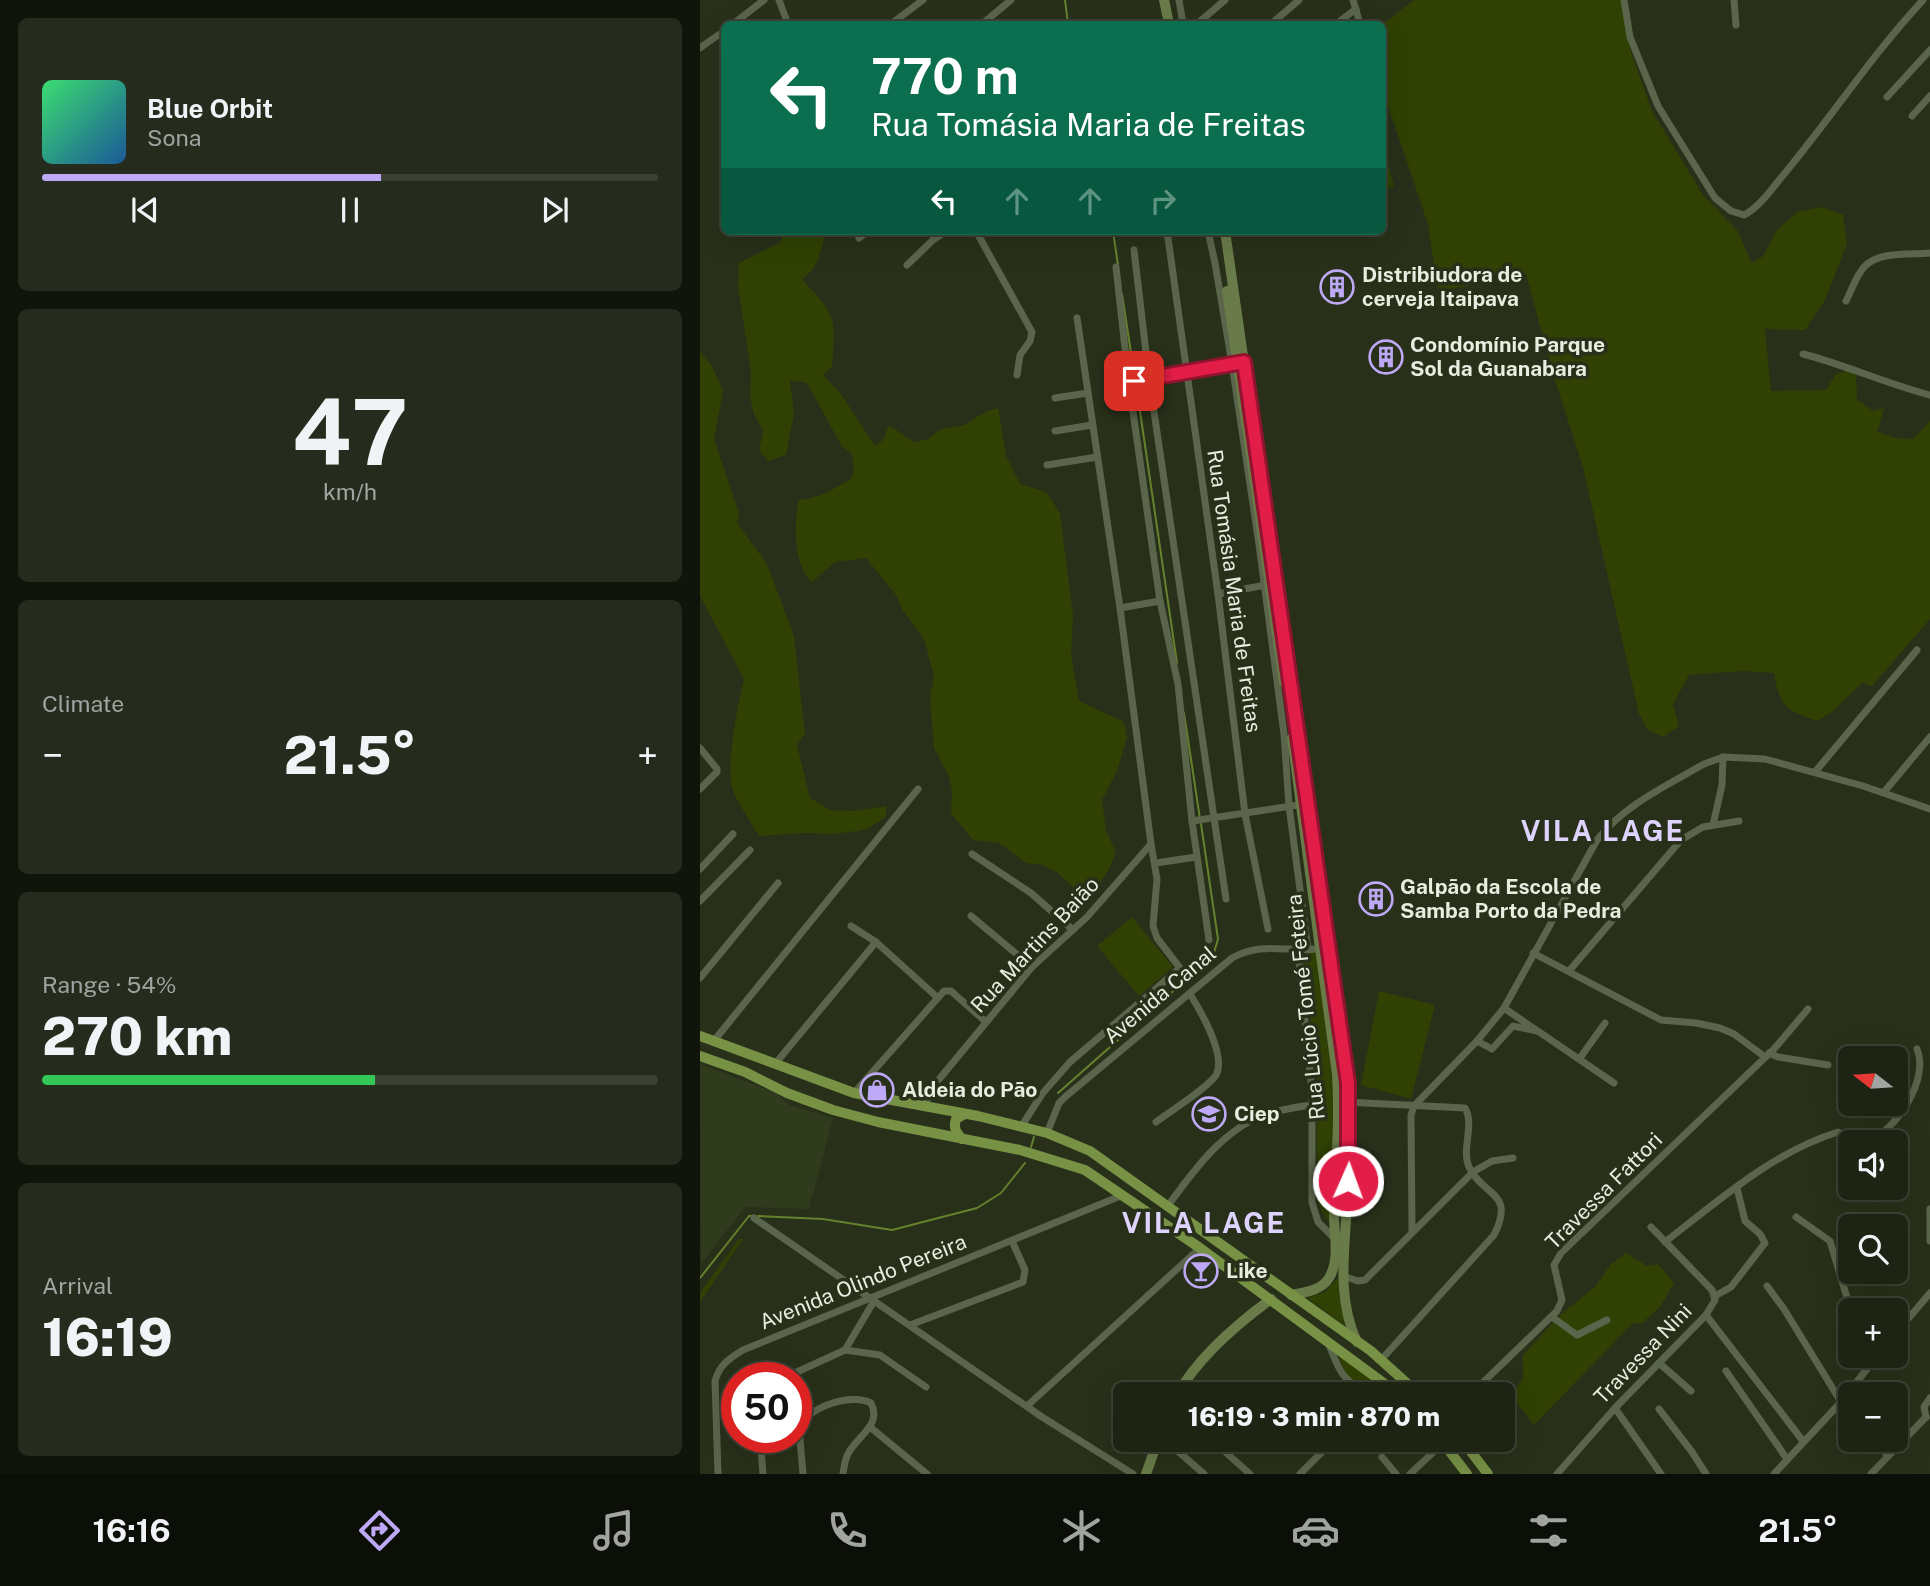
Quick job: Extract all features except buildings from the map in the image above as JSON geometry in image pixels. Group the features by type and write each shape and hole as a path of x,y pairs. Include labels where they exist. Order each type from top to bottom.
{"main road":[{"path":"1164,0 1168,21"},
{"name":"Rua Lúcio Tomé Feteira","path":"1220,235 1305,804 1319,949 1343,1102 1348,1172 1343,1276 1347,1315 1358,1342"},
{"name":"Rua Lúcio Tomé Feteira","path":"1225,235 1237,363"},
{"path":"700,1036 854,1093 1047,1133 1090,1151 1358,1342 1406,1382"},
{"path":"700,1056 833,1110 878,1122 1020,1150 1072,1164 1089,1172 1200,1248 1383,1382"},
{"path":"756,1077 774,1064"},
{"path":"774,1064 771,1080 775,1087"},
{"name":"Rua Lúcio Tomé Feteira","path":"1291,1295 1316,1289 1326,1283 1334,1263 1334,1213 1343,1102"},
{"path":"962,1139 954,1126 957,1119 965,1114"},
{"path":"1186,1382 1210,1353 1271,1299"},
{"path":"1146,1474 1154,1452"},
{"path":"1450,1452 1467,1474"},
{"path":"1471,1452 1488,1474"}],"street":[{"path":"737,21 764,0"},
{"path":"779,0 787,21"},
{"path":"895,21 923,0"},
{"path":"986,21 1011,0"},
{"path":"1179,0 1183,21"},
{"path":"1200,21 1225,0"},
{"path":"1274,21 1299,0"},
{"path":"1353,0 1359,21"},
{"path":"1624,0 1630,37 1658,106 1715,198 1731,211 1744,215 1753,209 1793,163 1880,48 1923,0"},
{"path":"1734,0 1736,25"},
{"path":"1340,21 1356,9"},
{"path":"700,48 721,33"},
{"path":"1887,97 1930,50"},
{"path":"1912,116 1930,96"},
{"path":"859,238 863,235"},
{"path":"907,265 940,235"},
{"path":"978,235 1032,332 1030,341 1020,355 1017,375"},
{"name":"Rua Tomásia Maria de Freitas","path":"1168,235 1218,594 1245,814 1268,929"},
{"path":"1132,383 1147,378 1237,363 1209,235"},
{"path":"1134,250 1147,378 1211,819 1226,899"},
{"path":"1846,301 1865,266 1872,262 1887,256 1930,253"},
{"path":"1116,267 1160,601 1178,684 1195,820 1196,857 1209,940"},
{"path":"1077,318 1120,608 1151,844 1156,863 1196,857"},
{"path":"1803,354 1853,368 1930,396"},
{"path":"1055,398 1088,393"},
{"path":"1055,431 1092,425"},
{"path":"1047,465 1097,457"},
{"path":"1218,594 1270,584 1289,807 1319,949"},
{"path":"1120,608 1160,601"},
{"path":"1815,772 1917,650"},
{"path":"1884,792 1930,737"},
{"path":"700,748 717,769 700,789"},
{"path":"1713,825 1722,785 1723,757"},
{"path":"1412,1231 1411,1115 1414,1106 1477,1041 1504,1008 1597,840 1623,811 1704,764 1723,757 1765,760 1815,772 1930,809"},
{"path":"713,1042 918,789"},
{"path":"1195,820 1305,804"},
{"path":"1569,971 1671,850 1693,831 1739,821"},
{"path":"700,869 733,834"},
{"name":"Rua Martins Baião","path":"924,1107 936,1083 1032,967 1107,896 1151,844"},
{"path":"700,901 750,850"},
{"path":"972,854 1031,893 1073,930"},
{"name":"Avenida Canal","path":"1021,1127 1042,1094 1070,1062 1177,972 1179,966 1157,938 1153,926 1156,863"},
{"path":"700,978 778,883"},
{"path":"971,916 1032,967"},
{"path":"851,926 876,942 938,998"},
{"path":"774,1064 876,942"},
{"name":"Avenida Canal","path":"1047,1133 1059,1103 1232,958 1254,948 1298,951 1319,949"},
{"path":"1298,951 1312,1105 1311,1202 1318,1222 1336,1240"},
{"path":"1533,953 1661,1020 1720,1028 1767,1055 1828,1065"},
{"path":"854,1093 947,989 986,1021"},
{"path":"1156,1122 1211,1080 1218,1069 1211,1033 1190,994"},
{"path":"1504,1008 1614,1083"},
{"name":"Travessa Fattori","path":"1552,1317 1562,1300 1554,1269 1556,1259 1767,1055 1808,1009"},
{"path":"1580,1058 1605,1023"},
{"path":"1477,1041 1492,1049 1513,1026 1540,1031"},
{"path":"1887,1130 1906,1105 1921,1065 1917,1049"},
{"path":"1042,1094 1059,1103"},
{"path":"1343,1102 1465,1108 1468,1117 1468,1164 1500,1204 1502,1218 1494,1235 1381,1360"},
{"path":"1167,1207 1186,1180 1231,1134 1262,1115 1312,1105"},
{"path":"1665,1242 1737,1188 1800,1147 1838,1134"},
{"path":"1343,1276 1358,1281 1365,1280 1473,1172 1492,1161 1513,1158"},
{"path":"1715,1296 1731,1287 1765,1243 1760,1234 1745,1221 1737,1188"},
{"name":"Avenida Olindo Pereira","path":"718,1474 715,1381 723,1364 743,1350 1123,1195"},
{"path":"1930,1209 1930,1241"},
{"path":"1796,1217 1830,1241 1847,1298"},
{"path":"754,1218 1027,1406 1133,1474"},
{"name":"Travessa Nini","path":"1557,1474 1615,1408 1706,1315 1713,1304 1715,1296 1651,1227"},
{"path":"910,1325 1023,1282 1025,1270 1012,1241"},
{"path":"1027,1406 1200,1248"},
{"path":"1767,1286 1838,1397"},
{"path":"1908,1319 1930,1293"},
{"path":"845,1350 872,1299"},
{"path":"1706,1315 1803,1441"},
{"path":"1484,1382 1552,1317 1577,1335 1607,1320"},
{"path":"1328,1341 1342,1374 1348,1382"},
{"path":"812,1365 845,1350 880,1355 926,1387"},
{"path":"1658,1363 1690,1391"},
{"path":"1726,1371 1787,1459"},
{"path":"812,1415 820,1409 850,1399 860,1398 873,1406 875,1415 870,1427 849,1452 843,1474"},
{"path":"1871,1474 1928,1419 1924,1407 1930,1398"},
{"path":"1774,1474 1838,1405"},
{"path":"1615,1408 1661,1474"},
{"path":"1659,1409 1706,1474"},
{"path":"870,1427 927,1474"},
{"path":"1179,1452 1204,1474"},
{"path":"1225,1452 1250,1474"},
{"path":"1301,1472 1322,1452"},
{"path":"1410,1474 1432,1452"},
{"path":"1884,1452 1888,1456"},
{"path":"761,1453 763,1474"},
{"path":"801,1453 803,1474"},
{"path":"1382,1457 1396,1474"}],"shaded area":[{"path":"700,1064 776,1093 789,1105 833,1118 809,1209 745,1207 701,1264"}],"green space":[{"path":"1414,0 1623,0 1631,52 1652,111 1703,195 1737,230 1752,263 1763,256 1777,230 1797,212 1822,207 1843,215 1847,243 1825,300 1805,330 1765,329 1771,391 1826,390 1836,374 1853,369 1856,375 1857,399 1873,411 1884,408 1877,432 1896,438 1913,439 1930,421 1930,619 1872,686 1862,683 1832,712 1818,721 1798,714 1786,706 1779,693 1774,673 1743,671 1689,675 1673,704 1679,726 1663,737 1648,730 1639,714 1583,467 1552,371 1526,274 1438,292 1428,224 1386,100 1386,22"},
{"path":"1386,156 1394,186 1386,189"},
{"path":"783,235 822,235 824,239 814,266 802,279 822,301 833,326 832,366 823,375 841,394 875,446 883,440 889,425 913,442 928,439 941,429 964,425 985,412 998,408 1006,456 1020,484 1046,492 1060,513 1073,616 1071,655 1079,701 1124,722 1127,737 1117,771 1102,800 1106,830 1116,853 1108,871 1086,903 1072,901 1074,888 1058,873 1043,865 1026,863 999,843 973,840 951,813 952,790 949,776 934,748 930,697 934,677 925,641 902,609 896,595 866,558 835,562 812,582 801,565 796,543 798,500 832,490 851,479 854,470 852,455 841,445 807,383 790,380 794,414 786,455 768,461 759,450 763,431 754,414 750,397 751,372 738,285 739,263 781,242"},
{"path":"700,352 712,366 723,391 714,439 739,513 737,523 767,564 794,636 805,734 797,745 810,798 830,810 854,811 886,806 886,817 867,829 830,834 759,836 734,793 731,783 731,754 744,679 700,596"},
{"path":"1132,917 1173,967 1139,996 1097,946"},
{"path":"1315,952 1335,1104 1331,1222 1322,1213 1317,1200 1317,1064 1302,957"},
{"path":"1379,991 1435,1005 1411,1099 1361,1085"},
{"path":"739,1239 743,1239 700,1302 700,1293"},
{"path":"1626,1253 1647,1266 1658,1264 1674,1283 1660,1307 1641,1324 1633,1323 1534,1425 1515,1401 1515,1392 1523,1377 1523,1355 1562,1313 1595,1287 1611,1264"},
{"path":"1338,1278 1346,1326 1307,1298 1325,1292"},
{"path":"1343,1357 1375,1382 1355,1382 1349,1378 1339,1360"}],"waterway":[{"path":"1065,0 1068,21"},
{"path":"1114,235 1118,265"},
{"path":"1122,294 1135,379"},
{"path":"1136,384 1177,663"},
{"path":"1184,713 1200,819"},
{"path":"1058,1093 1213,956 1218,939 1201,824"},
{"path":"1031,1147 1034,1137"},
{"path":"758,1216 823,1219 892,1230 977,1208 1001,1193 1025,1163"},
{"path":"700,1278 749,1216 752,1216"}],"place":[{"name":"Distribiudora de cerveja Itaipava","path":"1337,287"},
{"name":"Condomínio Parque Sol da Guanabara","path":"1386,357"},
{"name":"Galpão da Escola de Samba Porto da Pedra","path":"1376,899"},
{"name":"Aldeia do Pão","path":"877,1090"},
{"name":"Ciep","path":"1209,1114"},
{"name":"Like","path":"1201,1271"}],"district":[{"name":"VILA LAGE","path":"1603,831"},
{"name":"VILA LAGE","path":"1204,1223"}],"route":[{"path":"1134,381 1244,362 1348,1083 1348,1181"}]}
